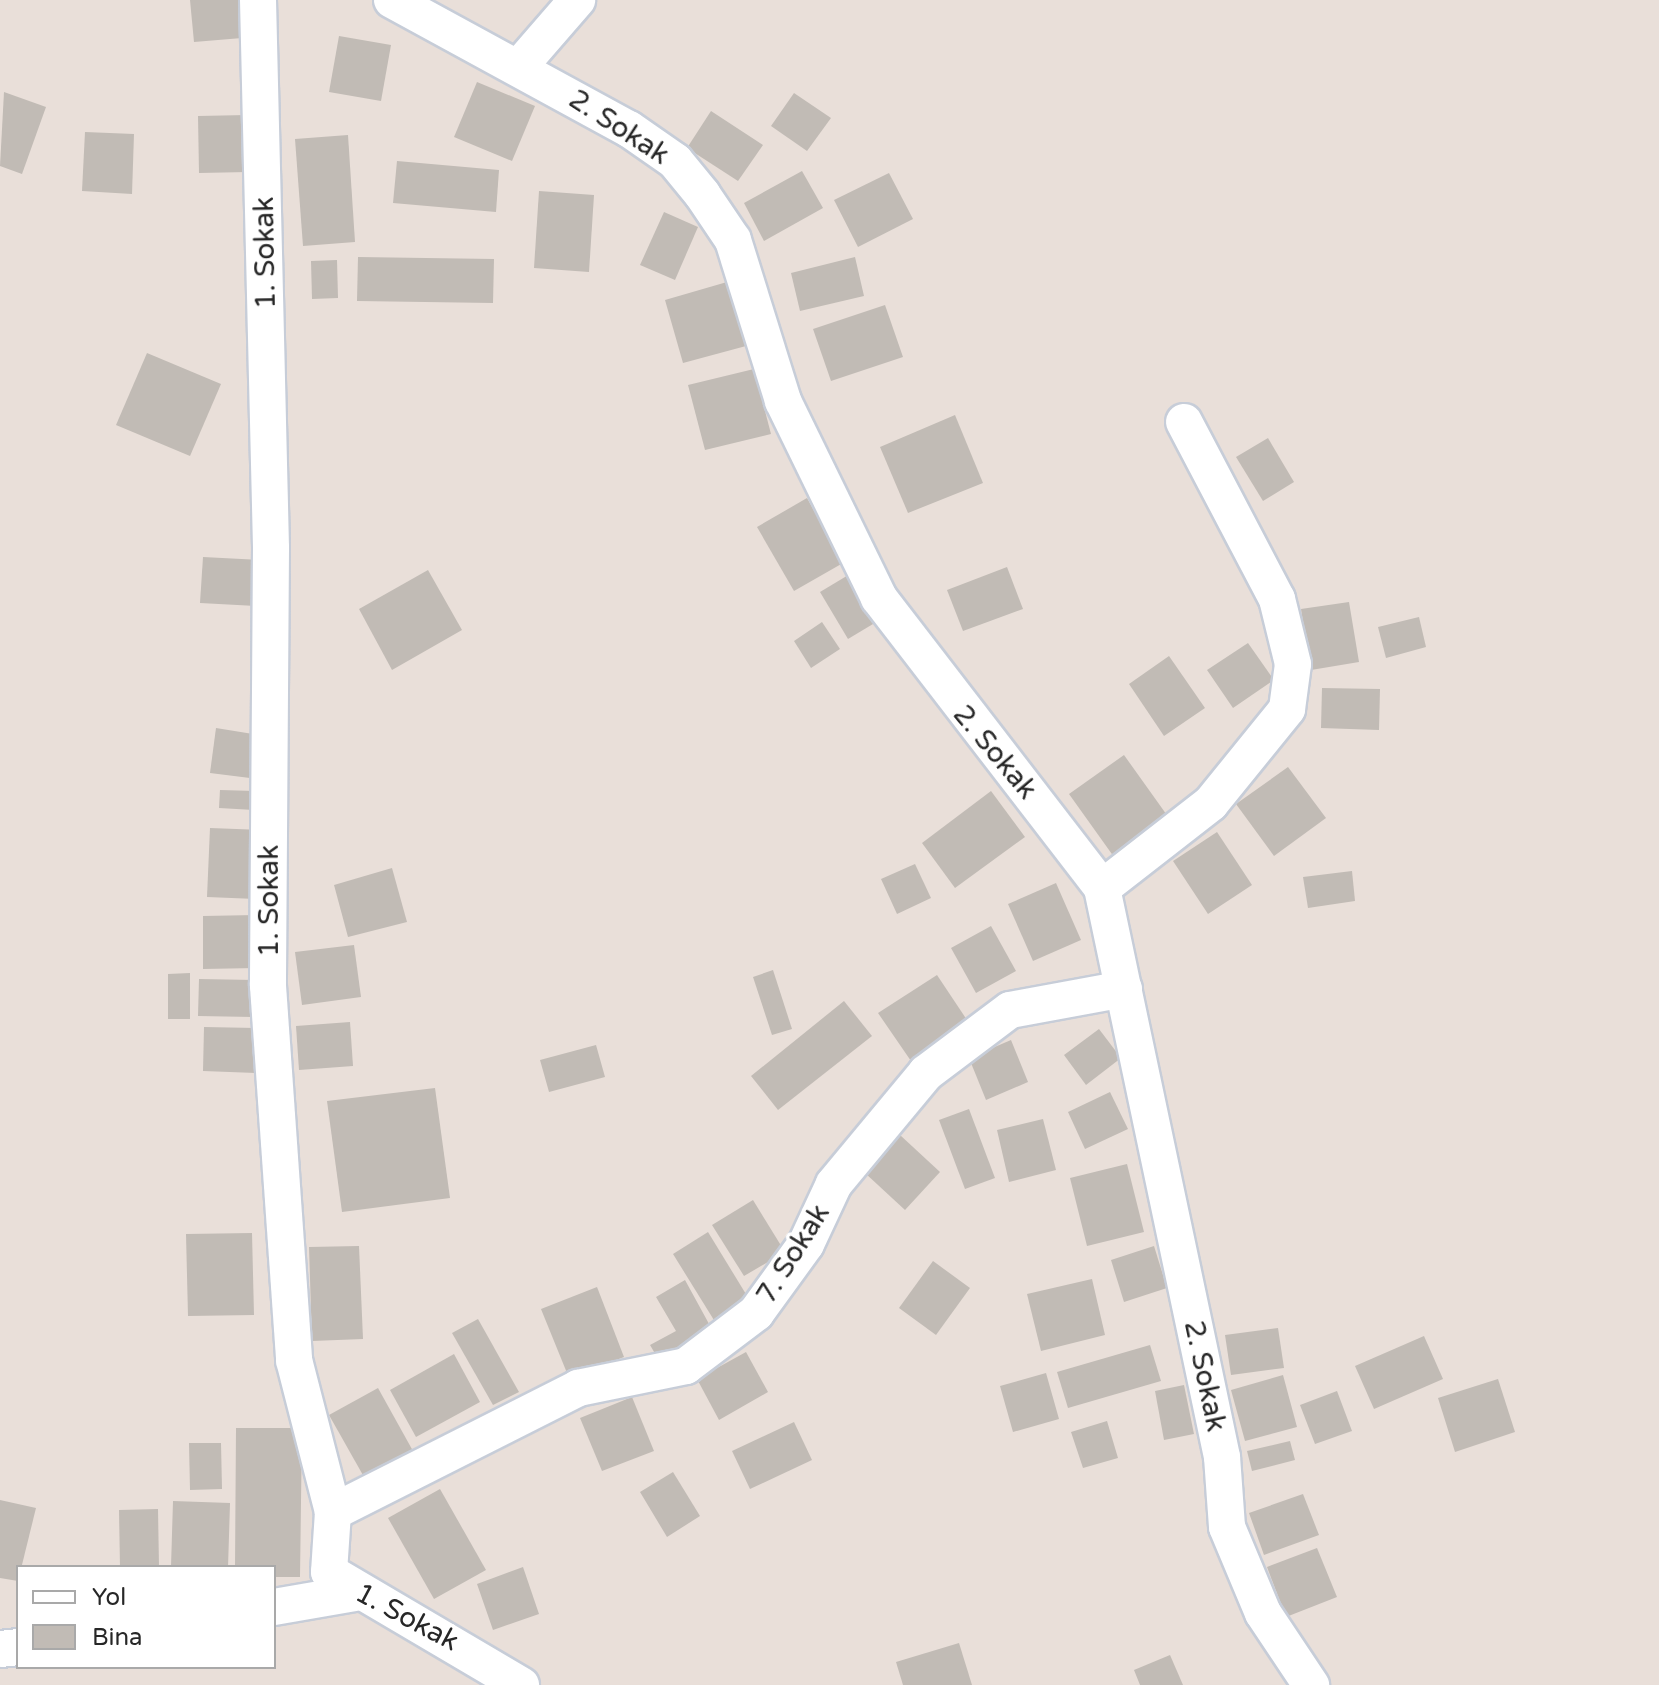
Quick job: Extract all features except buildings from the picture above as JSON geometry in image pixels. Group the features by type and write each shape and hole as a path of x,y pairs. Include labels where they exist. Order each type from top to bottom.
{"street":[{"name":"1. Sokak","path":"258,0 271,548 268,986 294,1360 333,1512 329,1572 355,1593 521,1685"},
{"name":"2. Sokak","path":"392,0 629,129 675,161 702,194 733,240 783,401 879,598 1102,888 1222,1457 1227,1527 1263,1613 1311,1685"},
{"path":"519,67 577,0"},
{"path":"1102,888 1211,803 1287,709 1293,664 1277,599 1184,422"},
{"name":"7. Sokak","path":"333,1512 578,1388 686,1366 756,1313 806,1244 834,1184 926,1073 1010,1010 1124,989"},
{"path":"276,1607 355,1593"}]}
